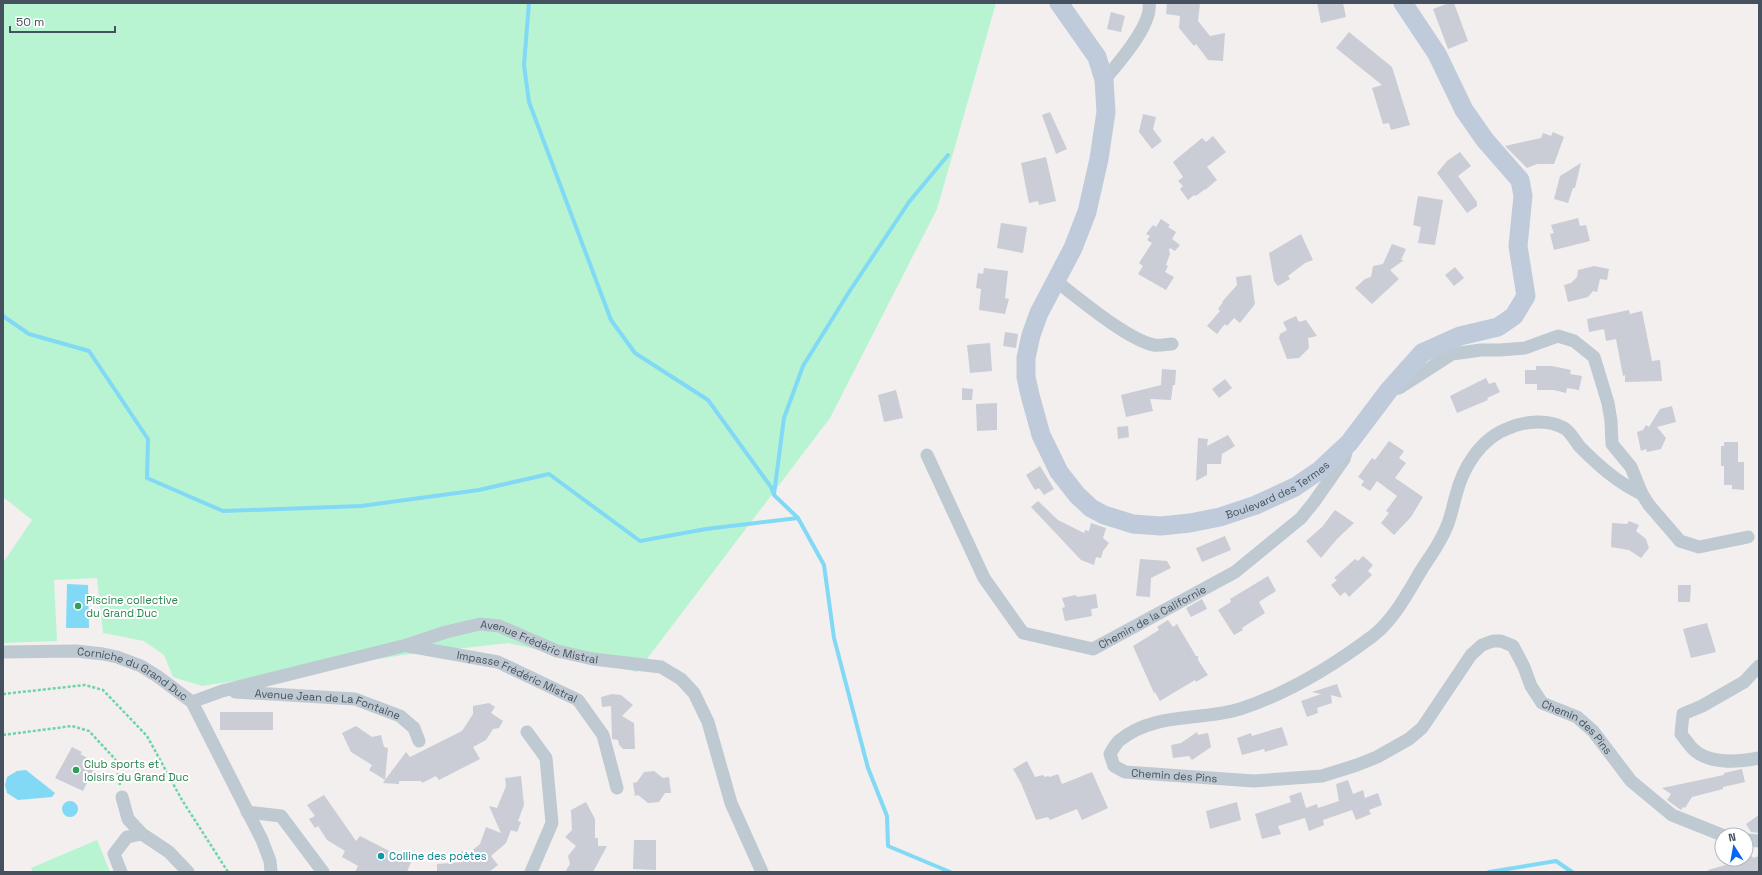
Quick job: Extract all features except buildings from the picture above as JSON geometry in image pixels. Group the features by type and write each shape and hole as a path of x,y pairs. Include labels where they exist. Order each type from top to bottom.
{"street":[{"name":"Boulevard des Termes","path":"1059,3 1097,57 1104,80 1106,112 1099,159 1087,212 1072,248 1039,313 1031,335 1026,358 1026,377 1041,435 1059,472 1077,495 1091,508 1104,515 1133,524 1161,526 1190,523 1220,517 1256,505 1295,487 1320,470 1349,443 1389,390 1422,353 1460,336 1498,327 1514,316 1526,296 1518,246 1522,196 1520,180 1486,140 1464,110 1437,54 1403,3"},
{"path":"1104,80 1136,40 1151,11 1149,3"},
{"path":"1056,280 1108,320 1136,338 1154,345 1172,344"},
{"path":"1389,390 1399,388 1452,354 1481,350 1525,348 1558,336 1574,341 1594,357 1608,403 1611,421 1612,444 1631,467 1642,494 1680,541 1699,547 1748,537"},
{"name":"Chemin des Pins","path":"1642,494 1624,486 1612,476 1591,458 1566,429 1556,425 1528,422 1508,428 1490,437 1475,454 1463,474 1448,525 1437,547 1422,569 1411,591 1381,629 1359,646 1310,678 1274,695 1239,709 1204,715 1177,717 1136,730 1119,740 1110,754 1114,766 1125,772 1254,781 1322,776 1377,757 1409,740 1422,728 1471,655 1482,645 1493,641 1501,641 1513,646 1524,667 1531,686 1542,704 1577,717 1593,731 1631,781 1672,815 1714,832"},
{"name":"Chemin de la Californie","path":"927,455 984,578 1023,632 1093,648 1235,572 1300,518 1314,502 1344,459 1349,443"},
{"name":"Avenue Frédéric Mistral","path":"192,702 222,691 406,645 446,632 480,624 499,626 557,651 608,661 661,667 681,678 694,693 708,722 731,803 762,872"},
{"name":"Impasse Frédéric Mistral","path":"406,645 498,662 578,700 603,735 617,788"},
{"name":"Corniche du Grand Duc","path":"3,652 76,651 117,657 146,669 192,702 267,854 271,872"},
{"path":"1759,666 1744,682 1702,706 1683,714 1682,734 1694,750 1715,761 1742,761 1759,758"},
{"name":"Avenue Jean de La Fontaine","path":"222,691 355,699 400,716 414,728 419,741"},
{"path":"526,732 546,758 552,823 531,872"},
{"path":"122,797 128,819 142,834 169,852 188,872"},
{"path":"247,812 281,816 323,872"},
{"path":"121,872 114,854 128,837 142,834"}],"path":[{"path":"3,694 85,685 104,690 147,736 182,800 228,872"},
{"path":"3,735 72,726 90,731 115,759 122,797"}],"green space":[{"path":"3,3 996,3 937,209 830,418 637,672 508,643 403,655 202,686 173,677 164,655 144,641 103,633 97,578 54,580 57,641 3,643 3,563 32,520 3,497"},
{"path":"97,840 110,872 33,872 31,868"}],"water":[{"name":"Piscine collective du Grand Duc","path":"67,584 88,585 89,628 66,628"},
{"path":"26,770 55,793 52,797 18,800 7,793 5,785 7,777 17,771"},
{"path":"70,801 77,806 78,809 73,816 70,817 63,812 62,809 67,802"}],"waterway":[{"path":"529,3 524,65 529,102 611,320 635,353 708,400 771,487 774,495 798,518 824,565 834,638 868,768 887,816 888,846 950,872"},
{"path":"774,494 784,418 803,366 849,292 909,202 948,155"},
{"path":"3,316 29,334 89,351 148,439 147,478 223,511 361,506 479,490 549,474 640,541 706,529 798,518"},
{"path":"1489,872 1556,861 1572,872"}],"place":[{"name":"Piscine collective du Grand Duc","path":"78,606"},
{"name":"Club sports et loisirs du Grand Duc","path":"76,770"},
{"name":"Colline des poètes","path":"381,856"}]}
